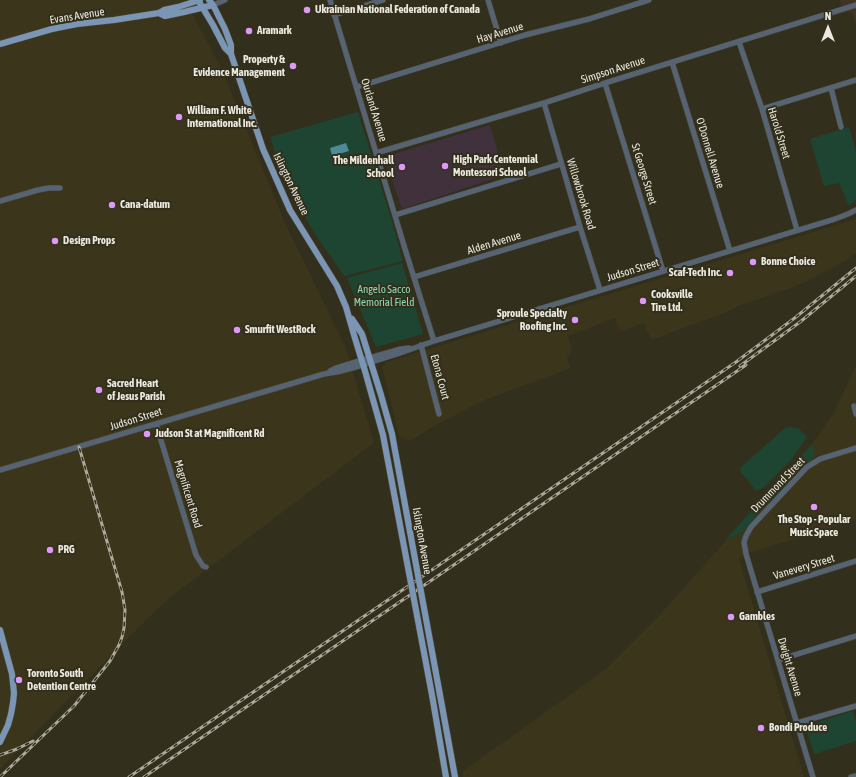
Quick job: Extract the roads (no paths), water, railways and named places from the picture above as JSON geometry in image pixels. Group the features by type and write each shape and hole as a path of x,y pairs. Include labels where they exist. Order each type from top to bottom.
{"main road":[{"name":"Evans Avenue","path":"0,44 52,29 77,24 159,13 164,10 199,0"},
{"name":"Islington Avenue","path":"199,0 224,48 231,54"},
{"name":"Evans Avenue","path":"159,13 165,16 203,8 211,2"},
{"name":"Islington Avenue","path":"211,2 225,29 231,45 231,54 263,149 290,210 337,286 349,314 383,435 446,775"},
{"name":"Islington Avenue","path":"349,314 362,334 392,434 454,774"},
{"path":"0,630 12,674 14,693 8,725 0,742"}],"street":[{"name":"Evans Avenue","path":"211,2 225,0"},
{"name":"Ourland Avenue","path":"330,0 434,341"},
{"path":"334,15 383,0"},
{"path":"488,0 502,43"},
{"name":"Hay Avenue","path":"357,87 525,35 589,19 649,0"},
{"name":"Simpson Avenue","path":"376,153 544,103 856,5"},
{"name":"Harold Street","path":"739,42 762,109 797,230"},
{"name":"O'Donnell Avenue","path":"672,62 730,251"},
{"path":"762,109 856,80"},
{"name":"St George Street","path":"605,83 662,271"},
{"path":"831,88 842,127"},
{"name":"Willowbrook Road","path":"544,103 561,164 600,290"},
{"path":"395,215 561,164"},
{"path":"0,201 38,190 60,188"},
{"name":"Judson Street","path":"0,470 324,374 336,368 403,352 421,345 835,219 856,210"},
{"name":"Alden Avenue","path":"414,278 580,227"},
{"name":"Etona Court","path":"421,345 440,414"},
{"path":"854,406 856,414"},
{"name":"Magnificent Road","path":"156,424 196,555 203,566 206,567"},
{"name":"Drummond Street","path":"745,539 751,527 807,467 820,459 856,448"},
{"name":"Dwight Avenue","path":"745,539 744,550 813,777"},
{"name":"Vanevery Street","path":"757,592 856,561"},
{"path":"778,660 856,636"},
{"path":"797,724 856,706"},
{"path":"851,777 856,776"}],"water":[{"path":"346,143 349,151 332,156 330,148"}],"railway":[{"path":"129,777 736,362 796,317 856,268"},
{"path":"740,366 800,322 856,276"},
{"path":"144,777 746,365"},
{"path":"0,777 74,706 110,661 122,637 125,610 122,592 79,447"},
{"path":"0,755 33,741"}],"place":[{"name":"Ukrainian National Federation of Canada","path":"307,10"},
{"name":"Aramark","path":"249,31"},
{"name":"Property & Evidence Management","path":"293,66"},
{"name":"William F. White International Inc.","path":"179,117"},
{"name":"High Park Centennial Montessori School","path":"445,166"},
{"name":"The Mildenhall School","path":"402,167"},
{"name":"Cana-datum","path":"112,205"},
{"name":"Design Props","path":"55,241"},
{"name":"Bonne Choice","path":"753,262"},
{"name":"Scaf-Tech Inc.","path":"730,273"},
{"name":"Cooksville Tire Ltd.","path":"643,301"},
{"name":"Sproule Specialty Roofing Inc.","path":"575,320"},
{"name":"Smurfit WestRock","path":"237,330"},
{"name":"Sacred Heart of Jesus Parish","path":"99,390"},
{"name":"Judson St at Magnificent Rd","path":"147,434"},
{"name":"The Stop - Popular Music Space","path":"814,507"},
{"name":"PRG","path":"50,550"},
{"name":"Gambles","path":"731,617"},
{"name":"Toronto South Detention Centre","path":"19,680"},
{"name":"Bondi Produce","path":"761,728"}],"park label":[{"name":"Angelo Sacco Memorial Field","path":"384,296"}]}
